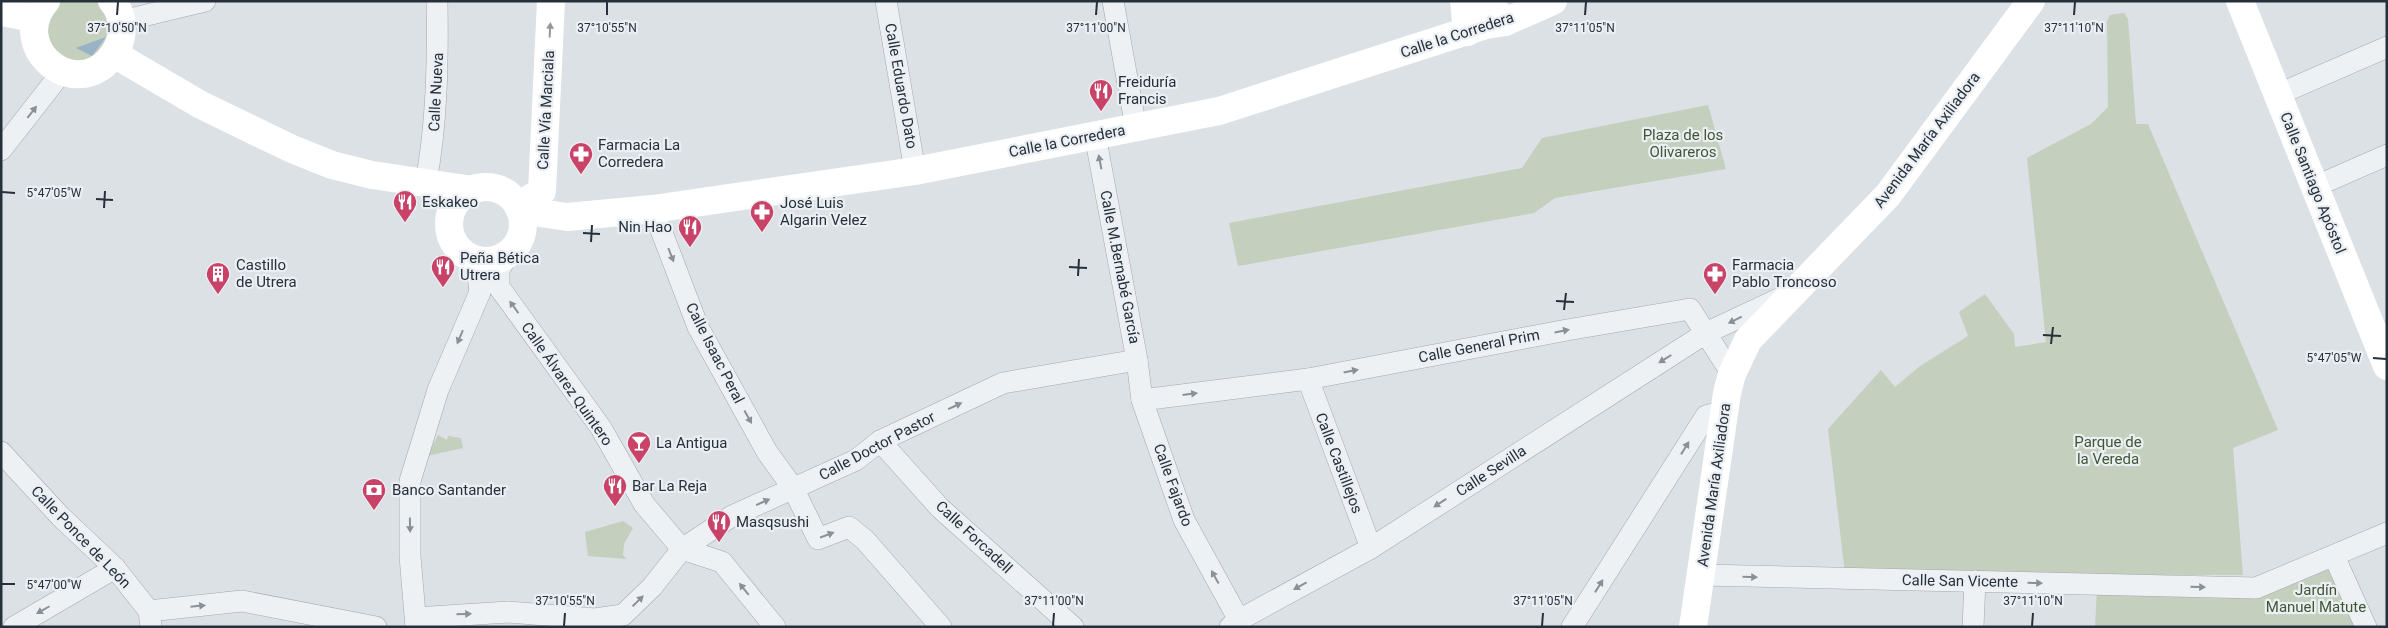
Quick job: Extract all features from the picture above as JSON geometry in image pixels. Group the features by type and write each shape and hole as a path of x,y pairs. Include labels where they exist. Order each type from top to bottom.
{"street":[{"path":"1,12 40,10 34,33 38,47 46,59 62,72 74,74 91,72 101,67 114,54 119,44 115,7 205,1"},
{"name":"Calle Nueva","path":"426,182 433,143 438,46 437,1"},
{"name":"Calle Vía Marciala","path":"519,208 542,191 552,1"},
{"name":"Calle Eduardo Dato","path":"886,1 915,171"},
{"path":"1113,1 1136,128"},
{"path":"1464,1 1484,16"},
{"name":"Calle la Corredera","path":"519,208 567,217 654,209 915,171 1136,128 1219,111 1484,16 1553,1"},
{"name":"Avenida María Axiliadora","path":"1693,627 1732,374 1748,340 1888,195 2031,1"},
{"name":"Calle Santiago Apóstol","path":"2240,1 2387,366"},
{"path":"2277,94 2387,47"},
{"path":"114,54 201,105 292,149 332,165 372,175 473,190 491,188 500,190 508,195 519,208 522,228 438,390 410,480 412,624"},
{"path":"1,150 62,72"},
{"name":"Calle M.Bernabé García","path":"1095,135 1138,360 1142,400"},
{"path":"2314,187 2387,155"},
{"path":"426,182 450,216"},
{"path":"473,190 458,200 450,216 449,225 454,243 460,250 476,260 491,260 512,249"},
{"name":"Calle Isaac Peral","path":"654,209 698,327 767,452 793,488 818,539 849,527 865,540 941,627"},
{"name":"Calle la Corredera","path":"512,249 567,217"},
{"path":"476,260 490,290"},
{"name":"Calle Álvarez Quintero","path":"490,290 601,428 644,504 682,549"},
{"path":"1732,374 1706,333 1795,291"},
{"name":"Calle General Prim","path":"1142,400 1308,379 1567,330 1690,309 1706,333"},
{"name":"Calle Sevilla","path":"1234,623 1371,548 1706,333"},
{"name":"Calle Doctor Pastor","path":"412,624 508,612 580,621 623,615 652,587 682,549 732,516 856,460 880,441 1003,383 1138,360"},
{"name":"Calle Castillejos","path":"1308,379 1371,548"},
{"name":"Calle Fajardo","path":"1142,400 1184,520 1234,623"},
{"path":"1572,627 1706,416 1725,411"},
{"name":"Calle Forcadell","path":"880,441 940,508 1073,627"},
{"name":"Calle Ponce de León","path":"1,452 60,516 116,568 150,619"},
{"name":"Calle San Vicente","path":"1702,575 2256,588 2387,533"},
{"path":"682,549 722,562 775,627"},
{"path":"2334,556 2366,627"},
{"path":"14,627 116,568"},
{"path":"1972,627 1975,581"},
{"path":"150,619 242,601 376,627"}],"green space":[{"path":"60,1 96,1 106,11 110,23 110,36 105,47 97,56 86,61 73,62 57,56 53,51 45,39 53,7"},
{"name":"Parque de la Vereda","path":"2124,13 2128,19 2136,124 2148,124 2278,430 2233,448 2243,575 1845,574 1828,429 1881,370 1895,387 1920,366 1968,336 1959,312 1985,294 2014,334 2015,347 2046,342 2027,158 2091,124 2108,107 2107,21 2110,15"},
{"name":"Plaza de los Olivareros","path":"1708,105 1726,169 1555,198 1534,213 1238,266 1229,223 1522,168 1542,138"},
{"path":"438,435 447,440 448,436 461,438 463,448 427,456"},
{"path":"623,521 633,528 624,544 623,555 627,559 588,556 585,532"},
{"name":"Jardín Manuel Matute","path":"2332,561 2362,627 2095,627 2097,588 2258,592"}],"water":[{"path":"106,37 92,56 76,48"}],"place":[{"name":"Freiduría Francis","path":"1101,112"},
{"name":"Farmacia La Corredera","path":"581,175"},
{"name":"Eskakeo","path":"405,223"},
{"name":"José Luis Algarin Velez","path":"762,233"},
{"name":"Nin Hao","path":"690,248"},
{"name":"Peña Bética Utrera","path":"443,288"},
{"name":"Castillo de Utrera","path":"218,295"},
{"name":"Farmacia Pablo Troncoso","path":"1715,295"},
{"name":"La Antigua","path":"639,464"},
{"name":"Bar La Reja","path":"615,507"},
{"name":"Banco Santander","path":"374,511"},
{"name":"Masqsushi","path":"719,543"}]}
